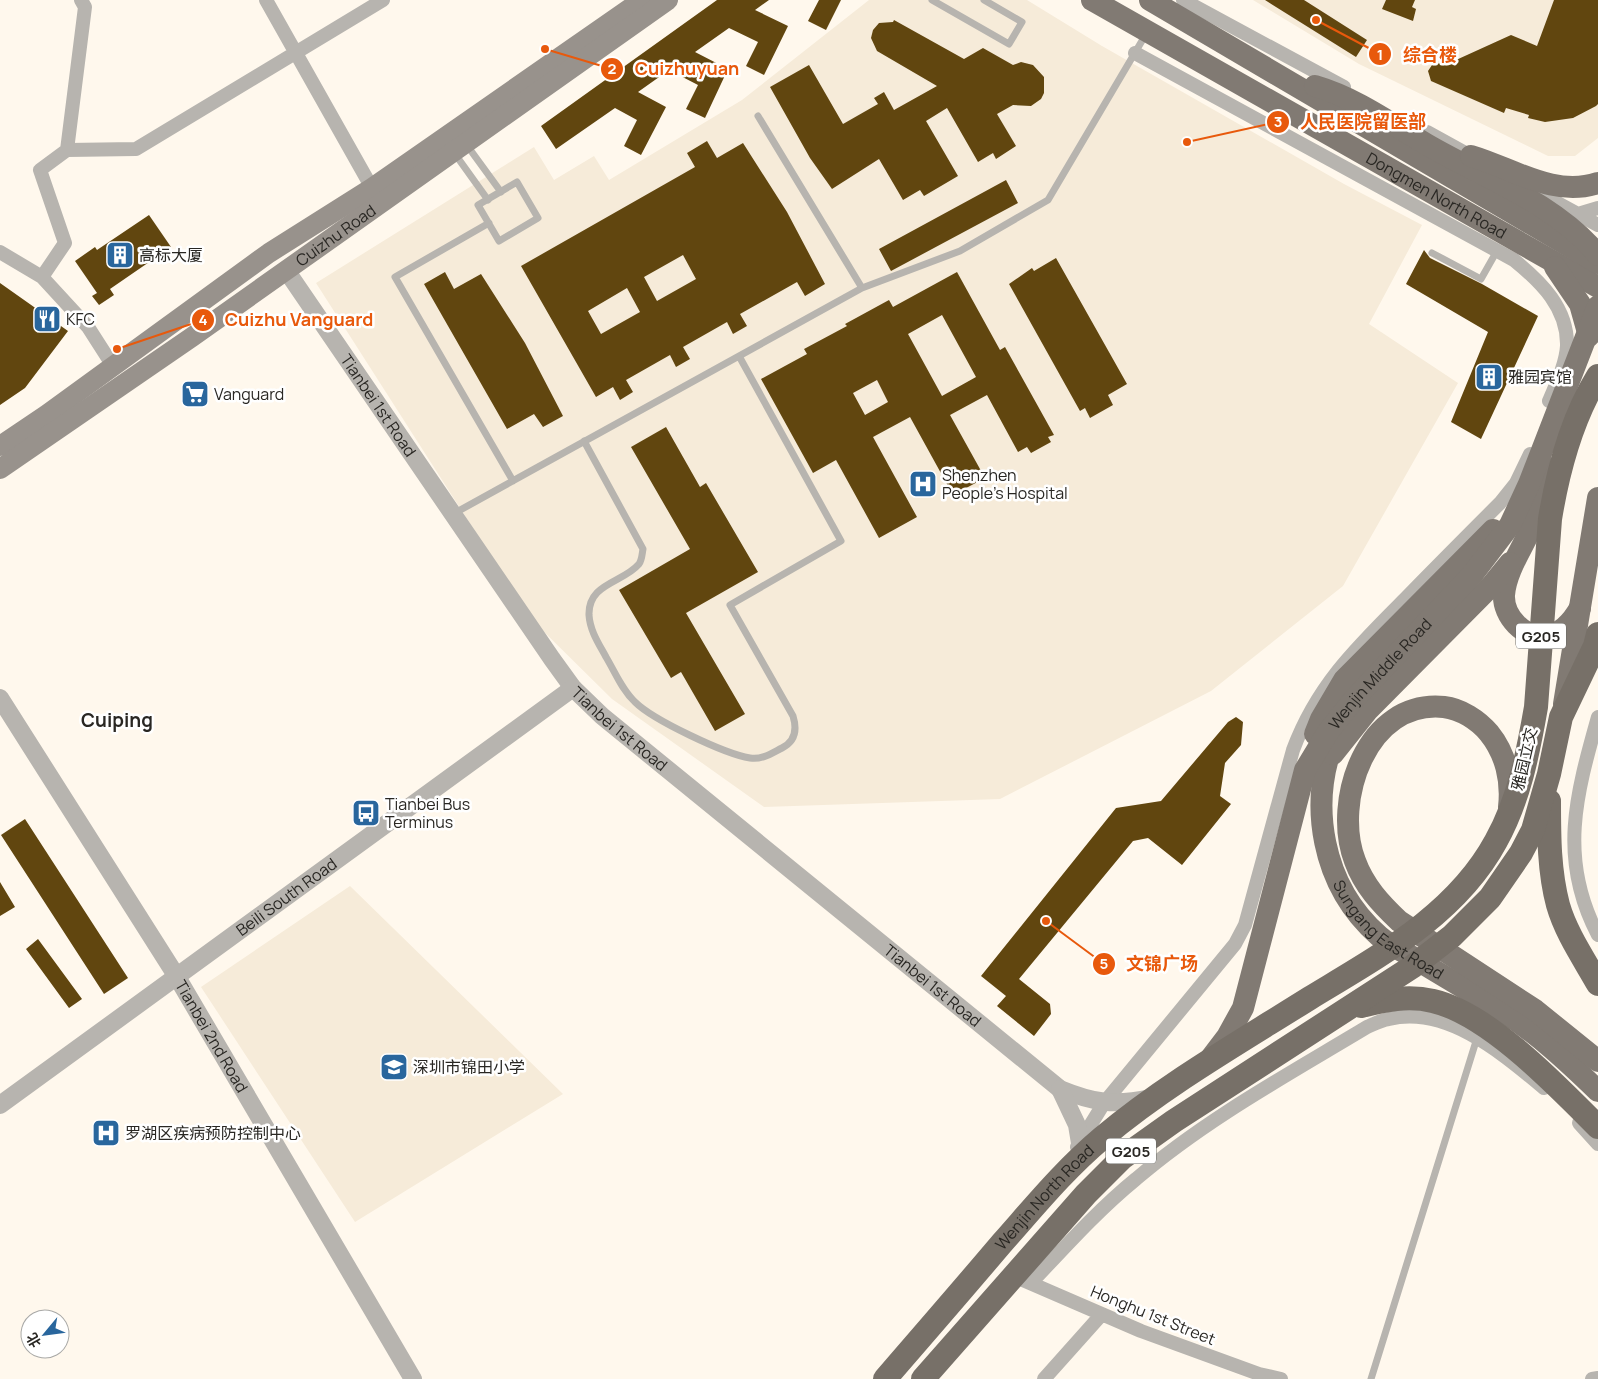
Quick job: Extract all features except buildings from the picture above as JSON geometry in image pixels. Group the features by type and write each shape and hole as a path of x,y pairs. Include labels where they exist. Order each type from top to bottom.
{"highway":[{"name":"雅园立交","path":"1259,1030 1392,948 1436,914 1470,879 1496,843 1518,790 1536,707 1550,519 1559,453 1598,376"},
{"name":"G205","path":"1334,1018 1433,952 1490,898 1521,853 1533,830 1549,774 1561,717 1595,646 1598,634"},
{"path":"1549,774 1549,831 1553,883 1559,906 1575,944 1598,984"},
{"path":"1334,1018 1382,1000 1407,997 1433,1001 1463,1012 1502,1039 1555,1083 1598,1126"},
{"name":"Wenjin North Road","path":"923,1379 1023,1280 1086,1194 1122,1158 1174,1121 1334,1018"},
{"name":"Wenjin North Road","path":"885,1379 1061,1176 1100,1139 1156,1096 1259,1030"}],"main road":[{"name":"Cuizhu Road","path":"0,446 269,253 372,188 642,0"},
{"name":"Cuizhu Road","path":"0,470 668,0"},
{"name":"Dongmen North Road","path":"1092,0 1501,243 1550,260 1598,287"},
{"name":"Dongmen North Road","path":"1150,0 1598,263"},
{"path":"1288,82 1315,86 1337,93 1433,141 1562,220 1588,242 1598,254"},
{"path":"1433,141 1550,185 1585,188 1598,183"},
{"path":"1550,260 1580,304 1589,337 1586,364 1559,453 1507,582 1504,596 1506,608 1512,620 1533,635 1544,637 1554,634 1572,623 1580,608"},
{"name":"Wenjin Middle Road","path":"1206,1064 1227,1037 1242,1008 1305,770 1328,732 1355,698 1472,575 1510,525 1529,484 1598,306"},
{"path":"1498,543 1543,488 1559,453"},
{"path":"1305,770 1321,719 1344,680 1529,494 1559,453"},
{"path":"1561,717 1596,507"},
{"path":"1327,763 1357,722 1492,585 1523,544"},
{"name":"Sungang East Road","path":"1355,698 1343,718 1327,763 1321,815 1324,843 1331,867 1342,891 1358,916 1380,938 1504,1012 1548,1046 1598,1091"},
{"name":"Sungang East Road","path":"1508,818 1510,798 1508,770 1495,740 1484,727 1467,715 1450,708 1434,706 1416,710 1394,721 1373,739 1363,757 1352,789 1347,813 1348,836 1354,861 1365,883 1399,922 1535,1010 1598,1060"}],"street":[{"path":"266,0 372,188"},
{"path":"42,277 65,243 40,170 67,150 136,149 295,51 383,0"},
{"path":"1183,0 1433,141 1598,225"},
{"path":"67,150 88,2"},
{"path":"1061,1176 1104,1103 1235,944 1245,925 1293,750 1303,722 1329,680 1356,648 1500,503 1516,483 1526,463 1562,368 1567,346 1559,310 1534,276 1501,243 1405,198 1135,53"},
{"path":"1578,214 1598,208"},
{"path":"0,252 42,277 88,327 113,366"},
{"name":"Tianbei 1st Road","path":"286,270 573,688 602,716 1060,1089 1080,1098 1104,1103 1130,1102 1156,1096"},
{"name":"Beili South Road","path":"0,1105 573,688"},
{"name":"Tianbei 2nd Road","path":"0,698 177,977 413,1379"},
{"path":"1598,717 1586,762 1573,833 1574,859 1579,885 1598,935"},
{"path":"1023,1280 1151,1167 1235,1107 1367,1027 1389,1018 1417,1017 1443,1023 1477,1038 1543,1088 1598,1144"},
{"name":"Tianbei 1st Road","path":"1060,1089 1077,1125 1080,1143"},
{"name":"Honghu 1st Street","path":"1023,1280 1141,1331 1259,1374 1281,1379"},
{"path":"1044,1379 1102,1314"},
{"path":"1592,1379 1598,1378"}],"lane":[{"path":"932,0 1009,44 1022,22 984,0"},
{"path":"453,514 862,288 960,250 1048,200 1148,32"},
{"path":"758,116 862,288"},
{"path":"460,148 501,192"},
{"path":"460,148 488,200"},
{"path":"518,182 538,218 499,241 478,205 488,200 518,182"},
{"path":"489,223 395,278 513,481"},
{"path":"1432,252 1481,279 1501,243"},
{"path":"584,442 643,550 641,562 635,568 606,584 597,592 589,614 595,637 626,692 646,711 712,746 750,758 759,758 789,744 795,732 793,716 730,605 841,541 739,356"},
{"path":"1371,1379 1477,1038"}],"shaded area":[{"name":"Shenzhen People's Hospital","path":"869,0 1027,0 1102,46 1344,184 1422,225 1369,324 1458,383 1343,586 1211,691 1000,799 764,807 612,699 531,619 316,283 534,147 554,180 594,156 609,180 742,100"},
{"path":"1253,0 1598,0 1598,138 1575,156 1548,156 1359,64"},
{"name":"深圳市锦田小学","path":"350,886 563,1094 355,1222 201,987"}],"place":[{"name":"综合楼","path":"1316,20"},
{"name":"Cuizhuyuan","path":"545,49"},
{"name":"人民医院留医部","path":"1187,142"},
{"name":"高标大厦","path":"120,255"},
{"name":"KFC","path":"47,319"},
{"name":"Cuizhu Vanguard","path":"117,349"},
{"name":"雅园宾馆","path":"1489,377"},
{"name":"Vanguard","path":"195,394"},
{"name":"Shenzhen People's Hospital","path":"923,484"},
{"name":"Tianbei Bus Terminus","path":"366,813"},
{"name":"文锦广场","path":"1046,921"},
{"name":"深圳市锦田小学","path":"394,1067"},
{"name":"罗湖区疾病预防控制中心","path":"106,1133"}],"district":[{"name":"Cuiping","path":"117,720"}]}
